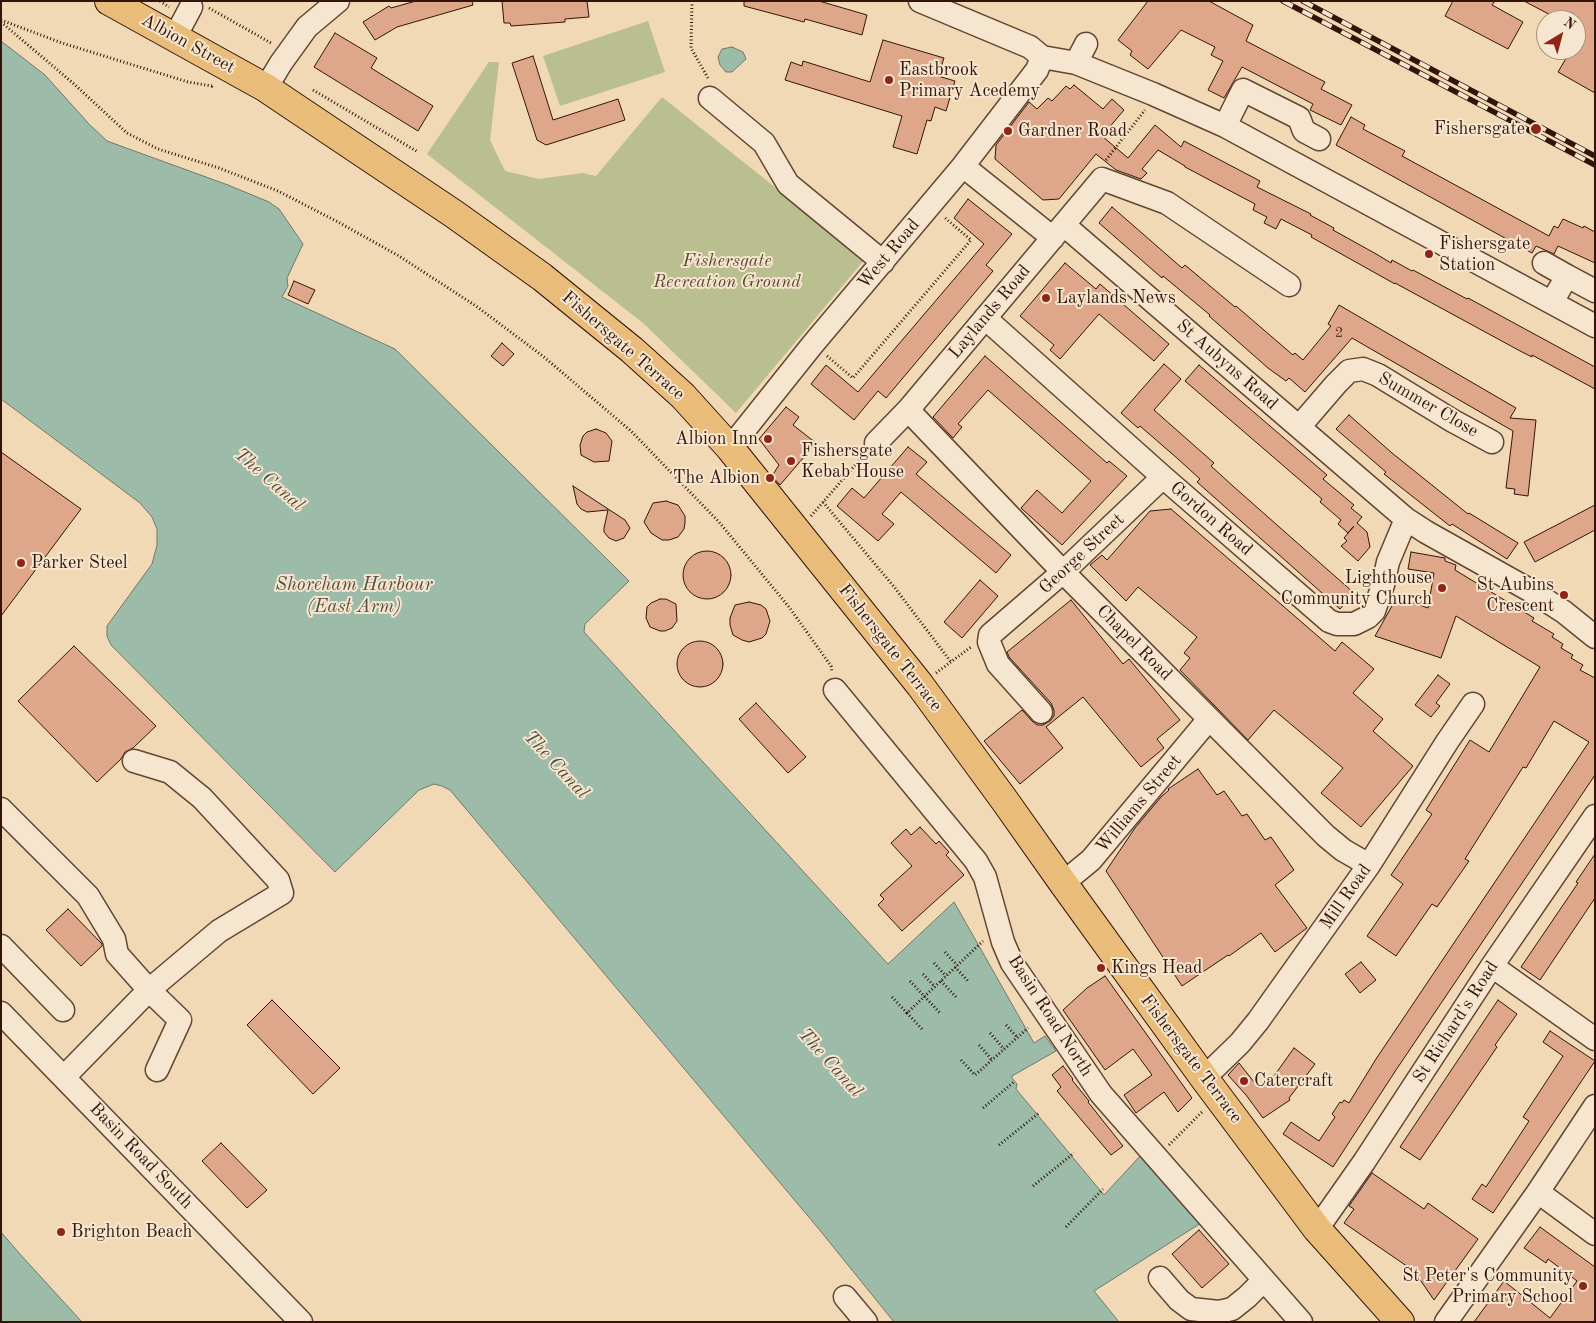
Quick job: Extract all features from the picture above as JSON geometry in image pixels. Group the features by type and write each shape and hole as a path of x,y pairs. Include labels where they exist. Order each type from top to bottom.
{"main road":[{"name":"Albion Street","path":"109,1 266,88"},
{"name":"Fishersgate Terrace","path":"266,88 454,214 542,277 632,350 683,396 730,448 920,685 1006,801 1063,884 1204,1078 1317,1229 1400,1322"}],"street":[{"path":"266,88 287,54 307,27 338,1"},
{"path":"920,1 1030,47 1042,56 1076,64 1153,94 1225,126 1595,326"},
{"path":"175,37 198,7"},
{"path":"1076,64 1086,44"},
{"name":"West Road","path":"730,448 813,344 963,166 1037,70 1042,56"},
{"path":"1225,126 1243,90 1299,118 1304,131 1319,139"},
{"path":"710,98 764,143 788,184 883,262"},
{"name":"St Aubyns Road","path":"963,166 1058,231 1299,427 1406,519 1533,592 1564,612 1594,635"},
{"path":"1102,179 1167,203 1289,285"},
{"name":"Laylands Road","path":"876,442 908,410 1102,179"},
{"path":"1544,263 1595,291"},
{"path":"1552,302 1567,276"},
{"name":"Gordon Road","path":"985,318 1329,622 1354,624 1368,617 1374,611 1383,585 1388,562 1406,519"},
{"name":"Summer Close","path":"1299,427 1348,371 1363,369 1378,375 1453,421 1492,442"},
{"name":"Chapel Road","path":"908,410 1063,572 1326,836 1343,850 1369,865"},
{"name":"George Street","path":"998,627 1063,572 1163,477"},
{"path":"998,627 990,635 989,642 998,664 1041,712"},
{"name":"Basin Road North","path":"835,690 976,861 985,876 1003,942 1012,963 1101,1094 1301,1322"},
{"name":"Mill Road","path":"1204,1078 1252,1029 1369,865 1446,742 1473,704"},
{"name":"Williams Street","path":"1063,884 1091,860 1209,719"},
{"path":"64,1078 149,990 219,931 282,893 278,880 202,798 170,772 134,761"},
{"path":"1,809 88,896 114,940 117,954 149,990 180,1020 156,1070"},
{"name":"St Richard's Road","path":"1317,1229 1364,1162 1492,966 1595,816"},
{"path":"1,946 63,1010"},
{"path":"1492,966 1595,1039"},
{"name":"Basin Road South","path":"1,1013 301,1322"},
{"path":"1446,1322 1538,1192 1595,1106"},
{"path":"1538,1192 1595,1234"},
{"path":"1160,1278 1179,1300 1191,1309 1205,1312 1220,1312 1232,1309 1247,1298 1264,1280"},
{"path":"845,1297 866,1322"}],"path":[{"path":"692,1 690,48 708,79 710,98"},
{"path":"198,7 270,41 287,54"},
{"path":"1,21 62,43 188,82 212,86 224,64"},
{"path":"1,21 127,133 158,149 219,168 278,191 338,222 399,256 468,301 544,356 630,432 719,522 789,607 831,666 835,690"},
{"path":"1102,179 1101,166 1147,108 1153,94"},
{"path":"813,344 853,378 970,240 930,206"},
{"path":"798,531 876,442"},
{"path":"823,502 895,588 951,662"},
{"path":"920,685 998,627"},
{"path":"907,1014 988,936"},
{"path":"945,952 968,981"},
{"path":"934,963 946,976"},
{"path":"923,974 935,987"},
{"path":"910,981 940,1013"},
{"path":"941,981 956,997"},
{"path":"892,997 922,1029"},
{"path":"1006,1025 1017,1038"},
{"path":"961,1060 975,1075 1028,1028"},
{"path":"990,1032 1004,1049"},
{"path":"979,1045 992,1060"},
{"path":"983,1108 1015,1081"},
{"path":"1168,1146 1205,1109"},
{"path":"999,1145 1039,1113"},
{"path":"1032,1186 1074,1153"},
{"path":"1066,1227 1103,1189"}],"green space":[{"path":"648,21 665,72 560,106 543,56"},
{"name":"Fishersgate Recreation Ground","path":"489,62 499,62 490,140 505,171 539,179 582,173 596,176 662,97 865,259 736,413 643,323 427,154"}],"water":[{"name":"Shoreham Harbour (East Arm)","path":"1,41 45,75 107,141 228,185 269,202 279,209 303,244 287,278 288,286 282,297 395,349 629,581 585,624 584,632 888,964 954,902 1034,1043 1045,1036 1056,1051 1012,1076 1017,1084 1016,1089 1104,1195 1141,1155 1201,1223 1094,1291 1119,1322 894,1322 818,1228 450,790 434,784 419,790 335,872 111,645 107,636 107,626 152,564 157,545 157,529 152,517 140,503 1,399"},
{"path":"732,47 743,52 746,59 732,72 726,72 720,65 718,57 722,49"},
{"path":"1,1232 19,1253 82,1322 1,1322"}],"building":[{"path":"416,1 472,1 473,5 397,27 375,40 363,22 389,6 391,8"},
{"path":"502,1 587,1 589,17 565,19 565,22 511,26 510,23 504,23"},
{"path":"744,1 819,1 867,15 862,35 805,19 804,22 744,6"},
{"path":"1148,1 1209,1 1253,25 1246,41 1325,82 1321,89 1352,105 1341,125 1310,110 1313,104 1242,67 1224,98 1208,90 1223,61 1211,55 1215,47 1181,30 1148,69 1130,55 1132,51 1118,40"},
{"path":"1453,1 1495,1 1492,5 1523,22 1508,49 1445,16"},
{"path":"1524,1 1595,1 1595,93 1558,72 1565,60 1586,60 1586,10 1541,10"},
{"path":"335,33 377,58 371,68 433,106 418,131 314,67"},
{"path":"883,40 944,58 938,76 955,81 946,111 935,107 931,121 927,120 917,154 893,147 902,116 785,80 791,62 802,66 803,61 870,82"},
{"path":"533,56 553,120 618,99 625,120 546,145 537,140 512,63"},
{"path":"1074,85 1103,109 1112,99 1124,110 1102,136 1128,158 1155,125 1181,147 1184,141 1260,181 1257,187 1311,214 1334,228 1333,230 1391,263 1392,260 1468,298 1595,367 1595,389 1395,284 1281,219 1276,229 1264,223 1267,217 1253,210 1255,204 1185,167 1158,150 1142,169 1147,173 1141,179 1116,170 1096,154 1059,199 1043,200 995,159 996,145 1029,102 1037,109 1048,98 1052,101 1066,86 1070,89"},
{"path":"1351,117 1365,125 1363,129 1405,151 1402,156 1549,236 1554,226 1558,228 1563,219 1595,232 1595,263 1558,246 1554,254 1536,246 1532,253 1336,145"},
{"path":"968,199 1012,234 986,265 993,271 886,398 878,391 854,420 811,384 826,365 858,392 984,244 954,218"},
{"path":"1112,207 1182,268 1185,265 1293,355 1295,353 1303,360 1331,326 1328,324 1339,305 1516,408 1510,418 1536,420 1528,496 1514,494 1515,489 1506,488 1513,431 1352,338 1305,392 1289,378 1286,381 1268,368 1210,315 1163,276 1162,278 1099,223"},
{"path":"1065,263 1096,289 1100,284 1169,344 1154,361 1099,314 1060,359 1050,350 1054,345 1020,316"},
{"path":"294,281 315,290 308,304 288,295"},
{"path":"502,343 514,354 503,366 491,356"},
{"path":"985,356 1107,463 1109,461 1127,476 1062,545 1021,508 1037,490 1062,513 1091,481 988,390 958,424 962,427 953,438 933,417"},
{"path":"1164,364 1181,379 1154,410 1214,463 1211,466 1354,593 1340,609 1197,482 1200,479 1178,459 1140,426 1138,428 1121,413"},
{"path":"1199,365 1327,475 1323,479 1354,505 1351,508 1362,517 1357,523 1367,532 1370,547 1358,561 1341,546 1347,541 1344,538 1354,526 1348,533 1338,524 1341,520 1320,502 1322,499 1185,381"},
{"path":"786,407 799,417 793,425 816,443 780,485 772,476 779,465 759,439"},
{"path":"1349,415 1392,453 1468,514 1518,543 1507,559 1452,524 1450,526 1384,474 1386,472 1336,429"},
{"path":"596,429 606,433 612,441 609,461 594,462 581,455 580,445 583,436 587,432"},
{"path":"908,447 927,462 916,474 1011,555 996,573 901,492 882,514 894,524 878,541 837,506 852,488 864,498"},
{"name":"Parker Steel","path":"1,452 81,509 1,616"},
{"path":"573,486 625,520 630,528 624,538 616,541 609,538 604,532 608,510 587,512 581,509 577,504"},
{"path":"666,501 678,505 685,516 685,523 684,529 678,537 662,540 651,533 644,522 653,503"},
{"path":"1595,505 1595,530 1535,562 1524,542"},
{"path":"1171,509 1335,651 1342,642 1374,669 1353,693 1383,719 1373,731 1413,766 1361,827 1321,793 1343,768 1274,710 1248,740 1180,670 1190,658 1184,653 1197,637 1138,587 1126,601 1090,565 1102,555 1107,560 1150,511"},
{"path":"702,551 712,551 724,558 731,570 731,580 724,592 712,599 702,599 694,595 687,588 683,580 683,570 687,562 694,555"},
{"path":"1411,552 1445,558 1445,561 1456,565 1455,570 1534,618 1532,621 1554,634 1552,637 1563,644 1561,648 1573,655 1571,658 1583,665 1580,670 1595,678 1595,775 1396,1070 1333,1167 1283,1134 1291,1122 1319,1141 1335,1117 1332,1114 1340,1102 1342,1103 1344,1100 1349,1103 1376,1059 1589,742 1554,721 1526,768 1523,767 1465,859 1469,861 1437,907 1432,904 1396,956 1367,936 1403,884 1391,875 1432,814 1426,810 1470,740 1489,752 1540,667 1456,616 1441,658 1375,636 1397,597 1428,608 1434,573 1408,569"},
{"path":"980,580 998,596 962,638 944,622"},
{"path":"660,599 666,599 676,604 677,621 672,628 665,631 650,627 646,618 647,607"},
{"path":"1071,600 1123,664 1129,659 1180,720 1157,739 1164,748 1141,767 1083,697 1046,727 1063,748 1020,784 984,741 1022,710 1037,725 1043,725 1054,716 1054,710 1051,703 1009,657 1007,652"},
{"path":"749,602 761,605 766,609 770,621 766,634 762,638 749,642 733,635 730,618 735,605"},
{"path":"705,641 717,647 722,655 722,673 717,681 709,686 695,687 683,681 678,673 677,659 683,647 691,642"},
{"path":"74,646 156,726 133,748 125,752 121,759 97,782 18,701"},
{"path":"1438,675 1450,684 1436,703 1440,706 1431,717 1415,705"},
{"path":"756,703 806,757 788,773 739,719"},
{"path":"1198,769 1217,795 1224,791 1242,816 1247,814 1265,840 1271,837 1294,870 1275,885 1307,928 1275,952 1261,933 1182,986 1106,871 1135,828 1168,789"},
{"path":"920,827 936,844 939,841 949,852 946,855 964,875 902,931 878,905 884,899 880,895 912,866 891,843 906,829 911,835"},
{"path":"1595,854 1595,898 1540,980 1521,967 1578,883 1576,882"},
{"path":"68,909 102,944 81,966 46,930"},
{"path":"1361,962 1376,980 1360,993 1345,974"},
{"path":"1105,976 1192,1098 1178,1112 1164,1092 1136,1113 1124,1095 1152,1075 1133,1049 1105,1070 1063,1010 1087,988"},
{"path":"272,1000 340,1068 313,1094 247,1025"},
{"path":"1498,1000 1517,1014 1495,1045 1497,1047 1420,1160 1400,1147"},
{"path":"1550,1031 1595,1061 1493,1213 1472,1199 1482,1184 1486,1187 1529,1121 1523,1117 1563,1056 1543,1042"},
{"path":"1294,1048 1315,1064 1289,1098 1290,1100 1263,1118 1228,1075 1239,1063 1258,1087 1274,1076"},
{"path":"1063,1066 1088,1102 1123,1146 1111,1155 1057,1091 1061,1087 1052,1075"},
{"path":"221,1143 267,1190 247,1208 202,1161"},
{"path":"1372,1173 1424,1209 1428,1203 1478,1239 1434,1300 1414,1271 1344,1223 1354,1209 1349,1206"},
{"path":"1540,1227 1595,1267 1595,1322 1474,1322 1504,1281 1550,1318 1577,1281 1548,1259 1546,1263 1524,1248"},
{"path":"1199,1230 1229,1264 1202,1288 1172,1254"}],"railway":[{"path":"1283,1 1595,165"},
{"path":"1303,1 1595,156"}],"place":[{"name":"Eastbrook Primary Acedemy","path":"889,80"},
{"name":"Fishersgate","path":"1536,129"},
{"name":"Gardner Road","path":"1008,131"},
{"name":"Fishersgate Station","path":"1429,254"},
{"name":"Laylands News","path":"1046,298"},
{"name":"Albion Inn","path":"768,439"},
{"name":"Fishersgate Kebab House","path":"791,461"},
{"name":"The Albion","path":"770,478"},
{"name":"Parker Steel","path":"21,563"},
{"name":"Lighthouse Community Church","path":"1442,588"},
{"name":"St Aubins Crescent","path":"1564,595"},
{"name":"Kings Head","path":"1101,968"},
{"name":"Catercraft","path":"1244,1081"},
{"name":"Brighton Beach","path":"61,1232"},
{"name":"St Peter's Community Primary School","path":"1583,1286"}],"water label":[{"name":"The Canal","path":"269,480"},
{"name":"The Canal","path":"556,765"},
{"name":"The Canal","path":"830,1063"}]}
